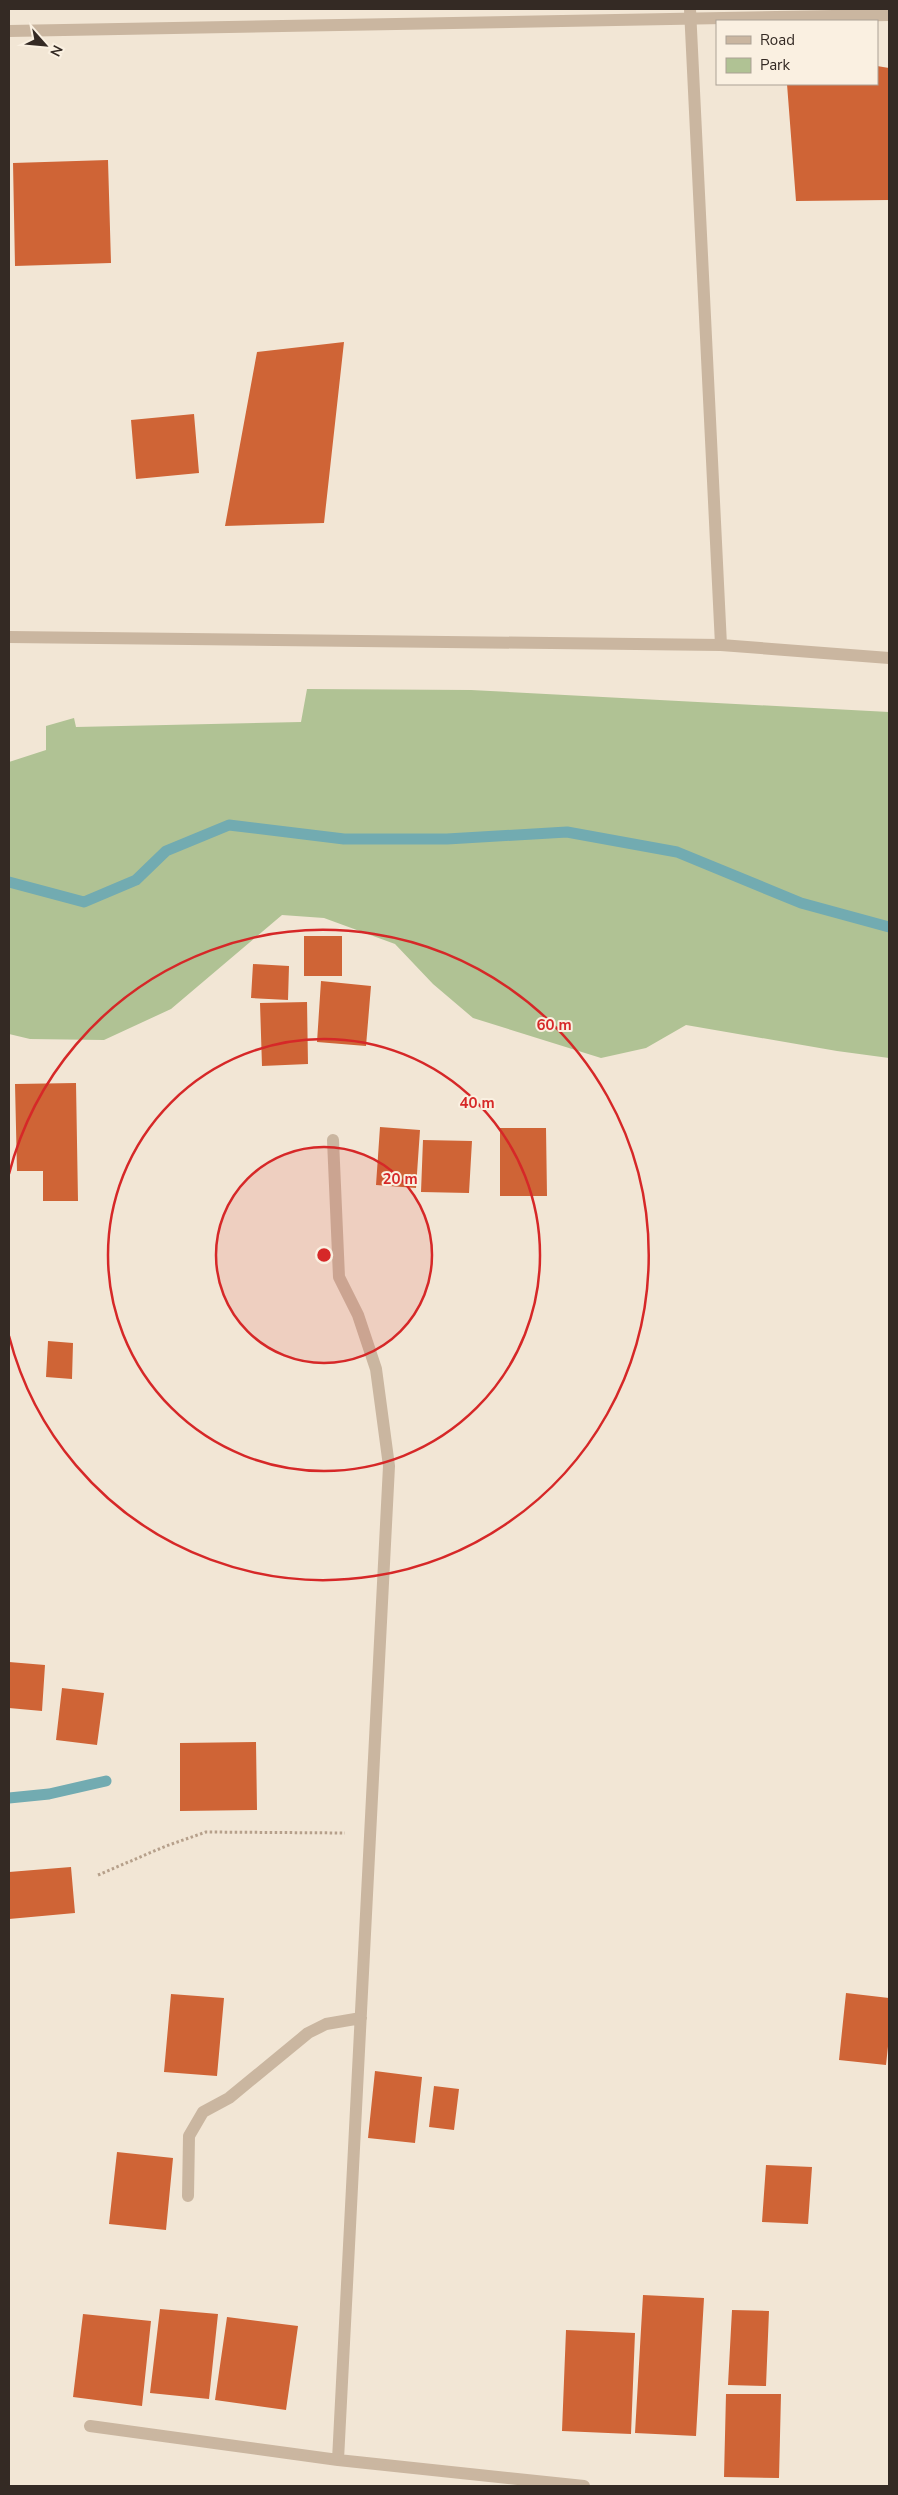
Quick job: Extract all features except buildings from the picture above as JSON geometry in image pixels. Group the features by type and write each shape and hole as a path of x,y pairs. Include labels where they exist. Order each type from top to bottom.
{"street":[{"path":"690,14 721,645"},
{"path":"9,31 690,14 889,15"},
{"path":"9,637 721,645 889,658"},
{"path":"333,1140 339,1277 358,1315 376,1369 389,1466 338,2460"},
{"path":"188,2196 188,2136 203,2112 229,2098 308,2033 326,2024 361,2018"},
{"path":"90,2426 338,2460 584,2486"}],"path":[{"path":"98,1875 166,1846 206,1832 370,1833"}],"green space":[{"path":"307,689 471,690 889,712 889,1058 686,1025 646,1048 601,1058 473,1018 433,984 395,944 324,918 282,915 171,1009 104,1040 30,1039 9,1034 9,762 46,750 46,726 74,718 76,727 301,722"}],"waterway":[{"path":"9,882 84,902 136,880 166,851 229,825 344,839 447,839 567,832 677,852 801,903 889,927"},
{"path":"9,1798 49,1794 106,1781"}]}
